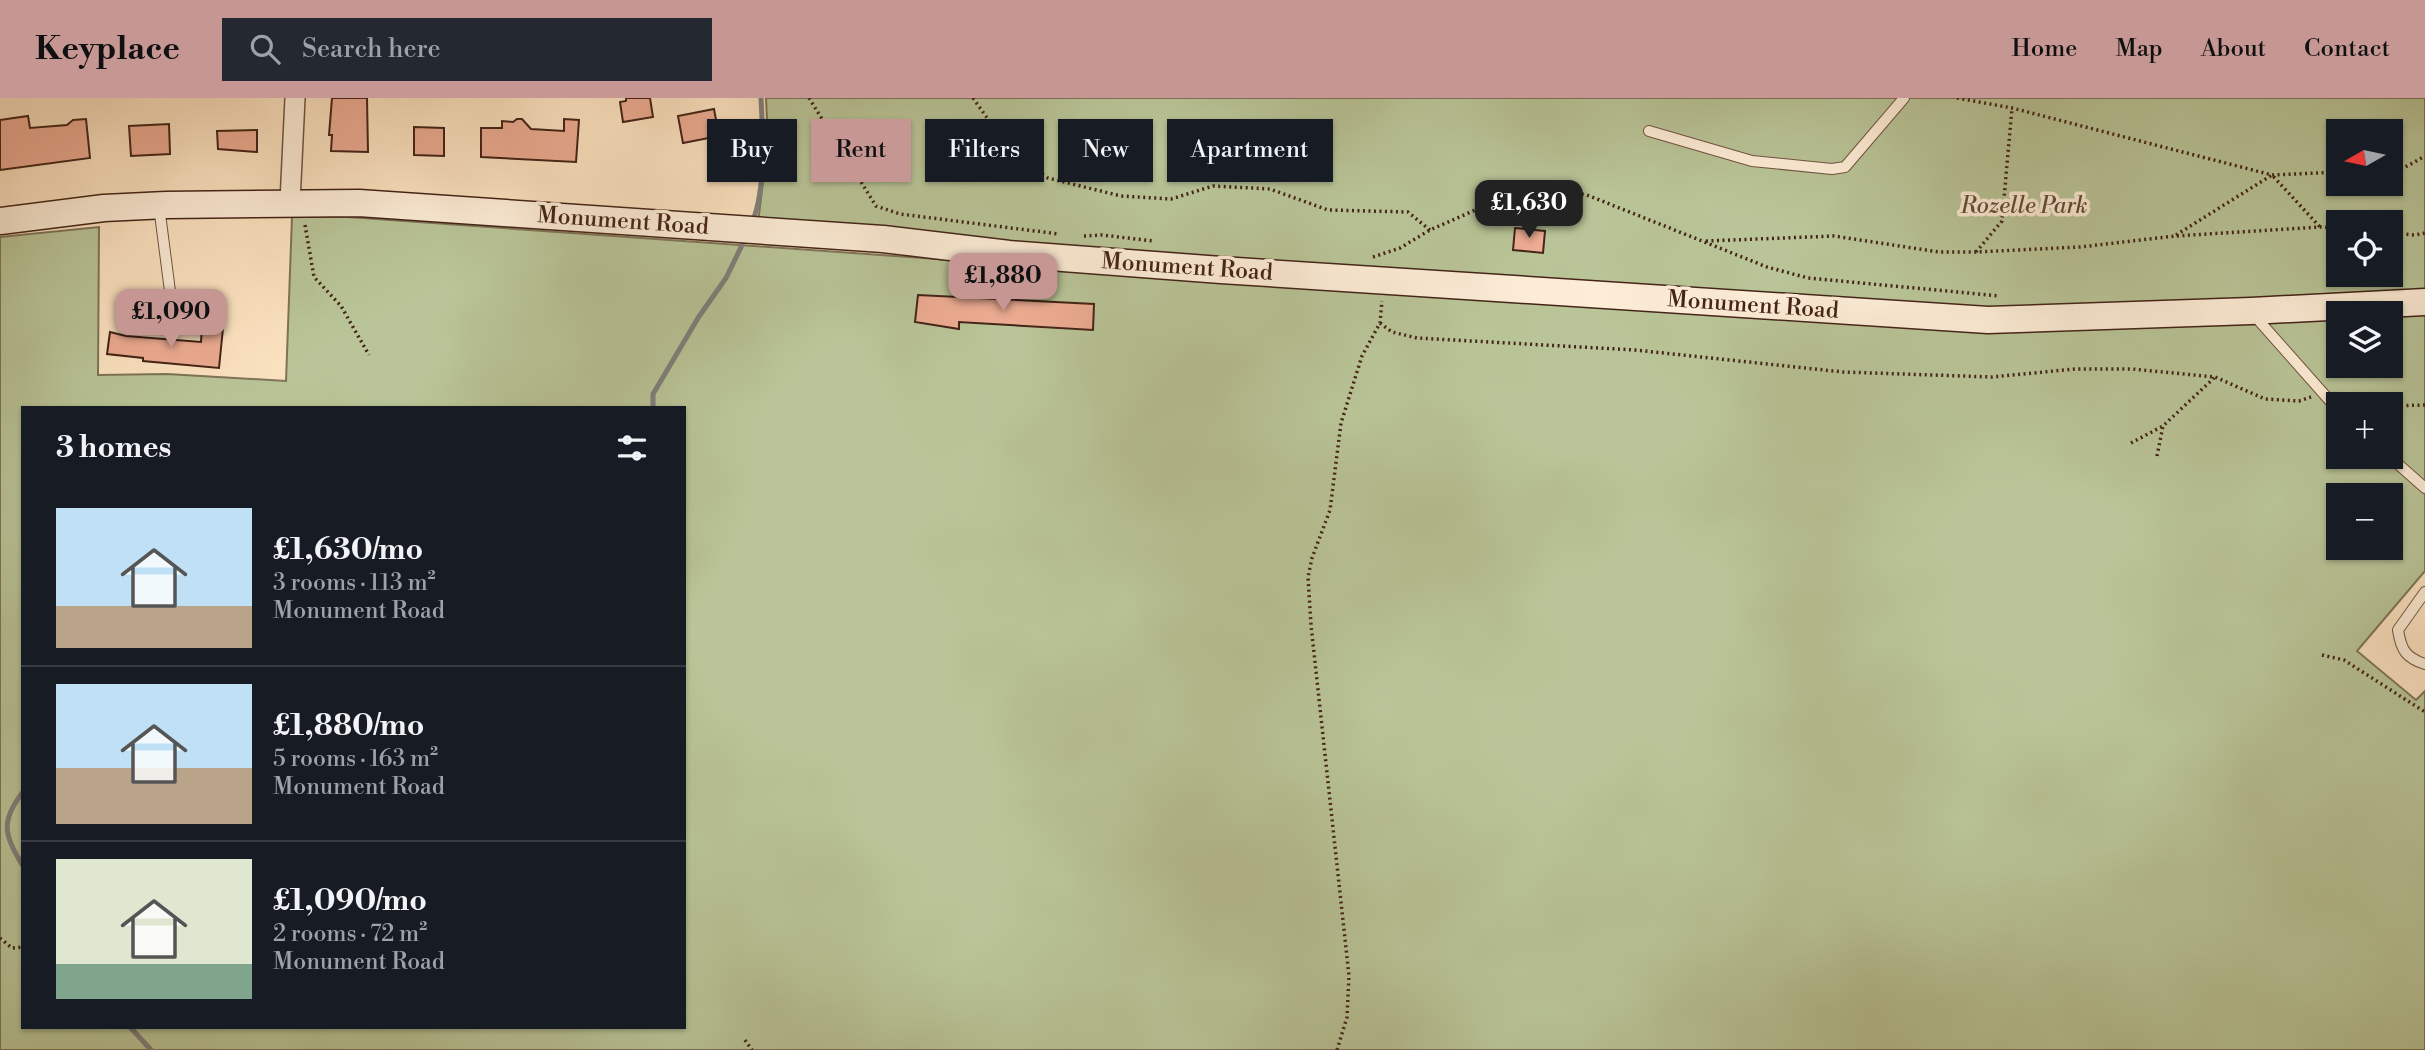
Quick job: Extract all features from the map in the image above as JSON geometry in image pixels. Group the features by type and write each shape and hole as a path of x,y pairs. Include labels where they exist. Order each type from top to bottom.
{"main road":[{"name":"Monument Road","path":"0,220 159,205 359,203 883,239 1009,254 1384,282 1988,320 2425,302"}],"street":[{"path":"295,98 295,202"}],"lane":[{"path":"1649,131 1752,161 1832,169 1850,168 1904,98"},
{"path":"159,205 171,299"},
{"path":"2250,311 2326,397"},
{"path":"2403,469 2425,488"},
{"path":"2425,592 2398,630 2405,653 2410,659 2425,664"}],"path":[{"path":"808,98 876,206 900,214 1063,235"},
{"path":"973,98 1014,156 1048,178 1121,196 1171,199 1213,186 1270,189 1328,210 1409,212 1430,230"},
{"path":"1957,98 2012,108 2272,175 2326,173"},
{"path":"1976,252 2002,220 2012,108"},
{"path":"2403,168 2425,156"},
{"path":"2272,175 2320,227"},
{"path":"2175,236 2272,175"},
{"path":"1368,258 1400,248 1430,230 1532,185 1587,195 1767,267 1808,278 2000,296"},
{"path":"295,202 314,277 341,306 369,355"},
{"path":"1703,242 1834,236 1940,252 1976,252 2080,247 2175,236 2326,227"},
{"path":"2403,234 2425,233"},
{"path":"1076,237 1102,235 1155,242"},
{"path":"1337,1050 1349,1005 1349,976 1308,577 1312,558 1330,510 1338,443 1347,400 1362,356 1380,323 1384,282"},
{"path":"1380,323 1392,332 1417,338 1635,349 1843,372 1992,377 2076,369 2132,369 2215,377 2265,399 2299,401 2322,393"},
{"path":"2131,443 2163,426 2215,377"},
{"path":"2403,406 2425,405"},
{"path":"2157,456 2163,426"},
{"path":"2322,655 2344,660 2425,712"},
{"path":"0,939 12,948 21,947"},
{"path":"746,1040 751,1050"}],"green space":[{"name":"Rozelle Park","path":"766,98 2425,98 2425,295 1988,316 758,223 763,182 797,182 797,119 767,119"},
{"path":"292,217 348,217 1007,264 1897,319 2326,314 2326,378 2403,378 2403,314 2425,314 2425,571 2357,651 2416,700 2425,691 2425,1050 0,1050 0,237 99,227 98,375 167,374 286,381"}],"building":[{"path":"332,98 367,98 368,152 331,151 332,135 329,135"},
{"path":"626,98 650,98 653,117 623,122 620,102 626,101"},
{"path":"714,109 716,119 707,119 707,138 683,143 678,116"},
{"path":"28,116 30,128 67,125 73,120 86,119 90,158 0,170 0,120"},
{"path":"522,119 531,129 564,131 564,119 579,120 576,162 481,157 481,128 502,128 502,121 513,122"},
{"path":"169,124 170,154 131,156 129,126"},
{"path":"414,127 444,128 444,156 414,155"},
{"path":"257,130 257,152 218,149 217,131"},
{"path":"1515,228 1545,231 1543,253 1513,250"},
{"path":"918,295 1094,304 1093,330 959,322 959,329 915,322"},
{"path":"202,326 223,328 219,368 143,361 143,358 107,354 110,332 126,336 201,342"}],"waterway":[{"path":"752,223 762,178 761,98"},
{"path":"653,406 653,394 698,318 726,278 745,239"},
{"path":"21,795 11,812 7,829 21,862"},
{"path":"132,1029 151,1050"}]}
